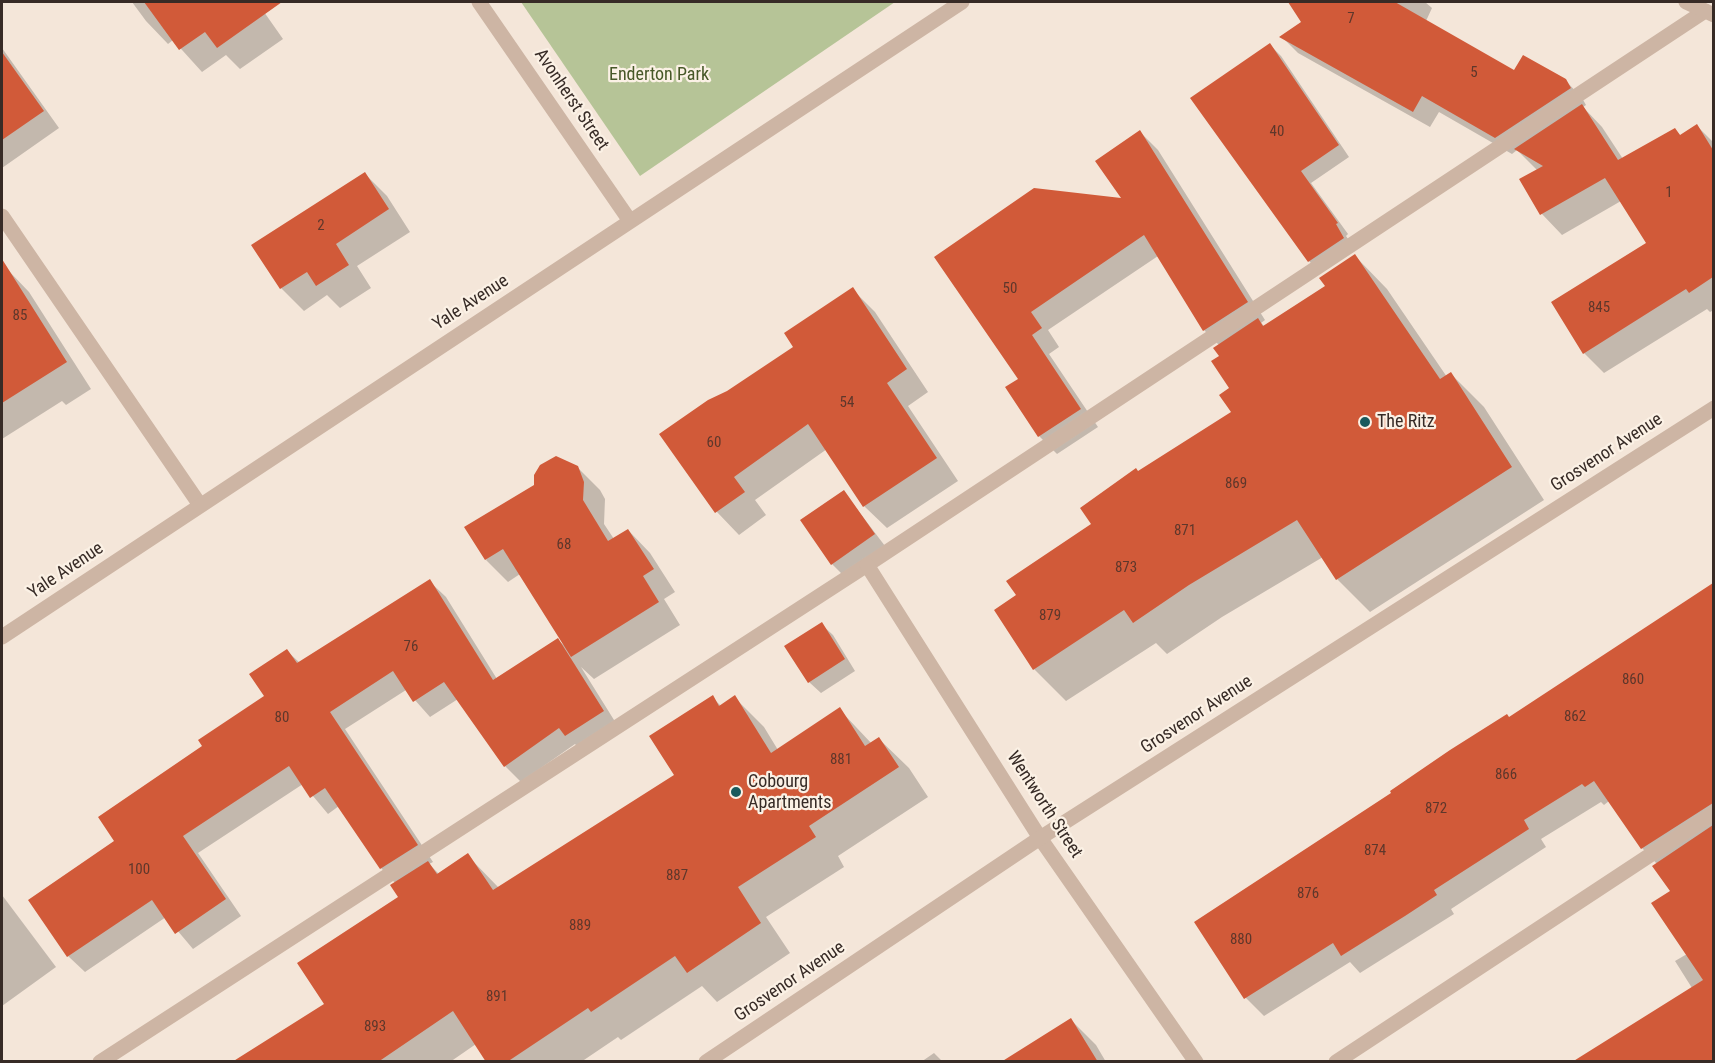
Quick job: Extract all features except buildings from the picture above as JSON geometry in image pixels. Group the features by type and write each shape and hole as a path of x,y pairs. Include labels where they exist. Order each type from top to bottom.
{"street":[{"name":"Avonherst Street","path":"480,2 630,221"},
{"name":"Yale Avenue","path":"2,637 962,2"},
{"path":"1686,2 1709,13"},
{"path":"100,1062 867,565 1709,13"},
{"path":"2,216 200,505"},
{"name":"Grosvenor Avenue","path":"706,1062 1041,838 1713,408"},
{"name":"Wentworth Street","path":"867,565 1041,838 1196,1062"},
{"path":"1336,1062 1713,813"}],"green space":[{"name":"Enderton Park","path":"521,2 895,2 640,176"}],"place":[{"name":"The Ritz","path":"1365,422"},
{"name":"Cobourg Apartments","path":"736,792"}]}
